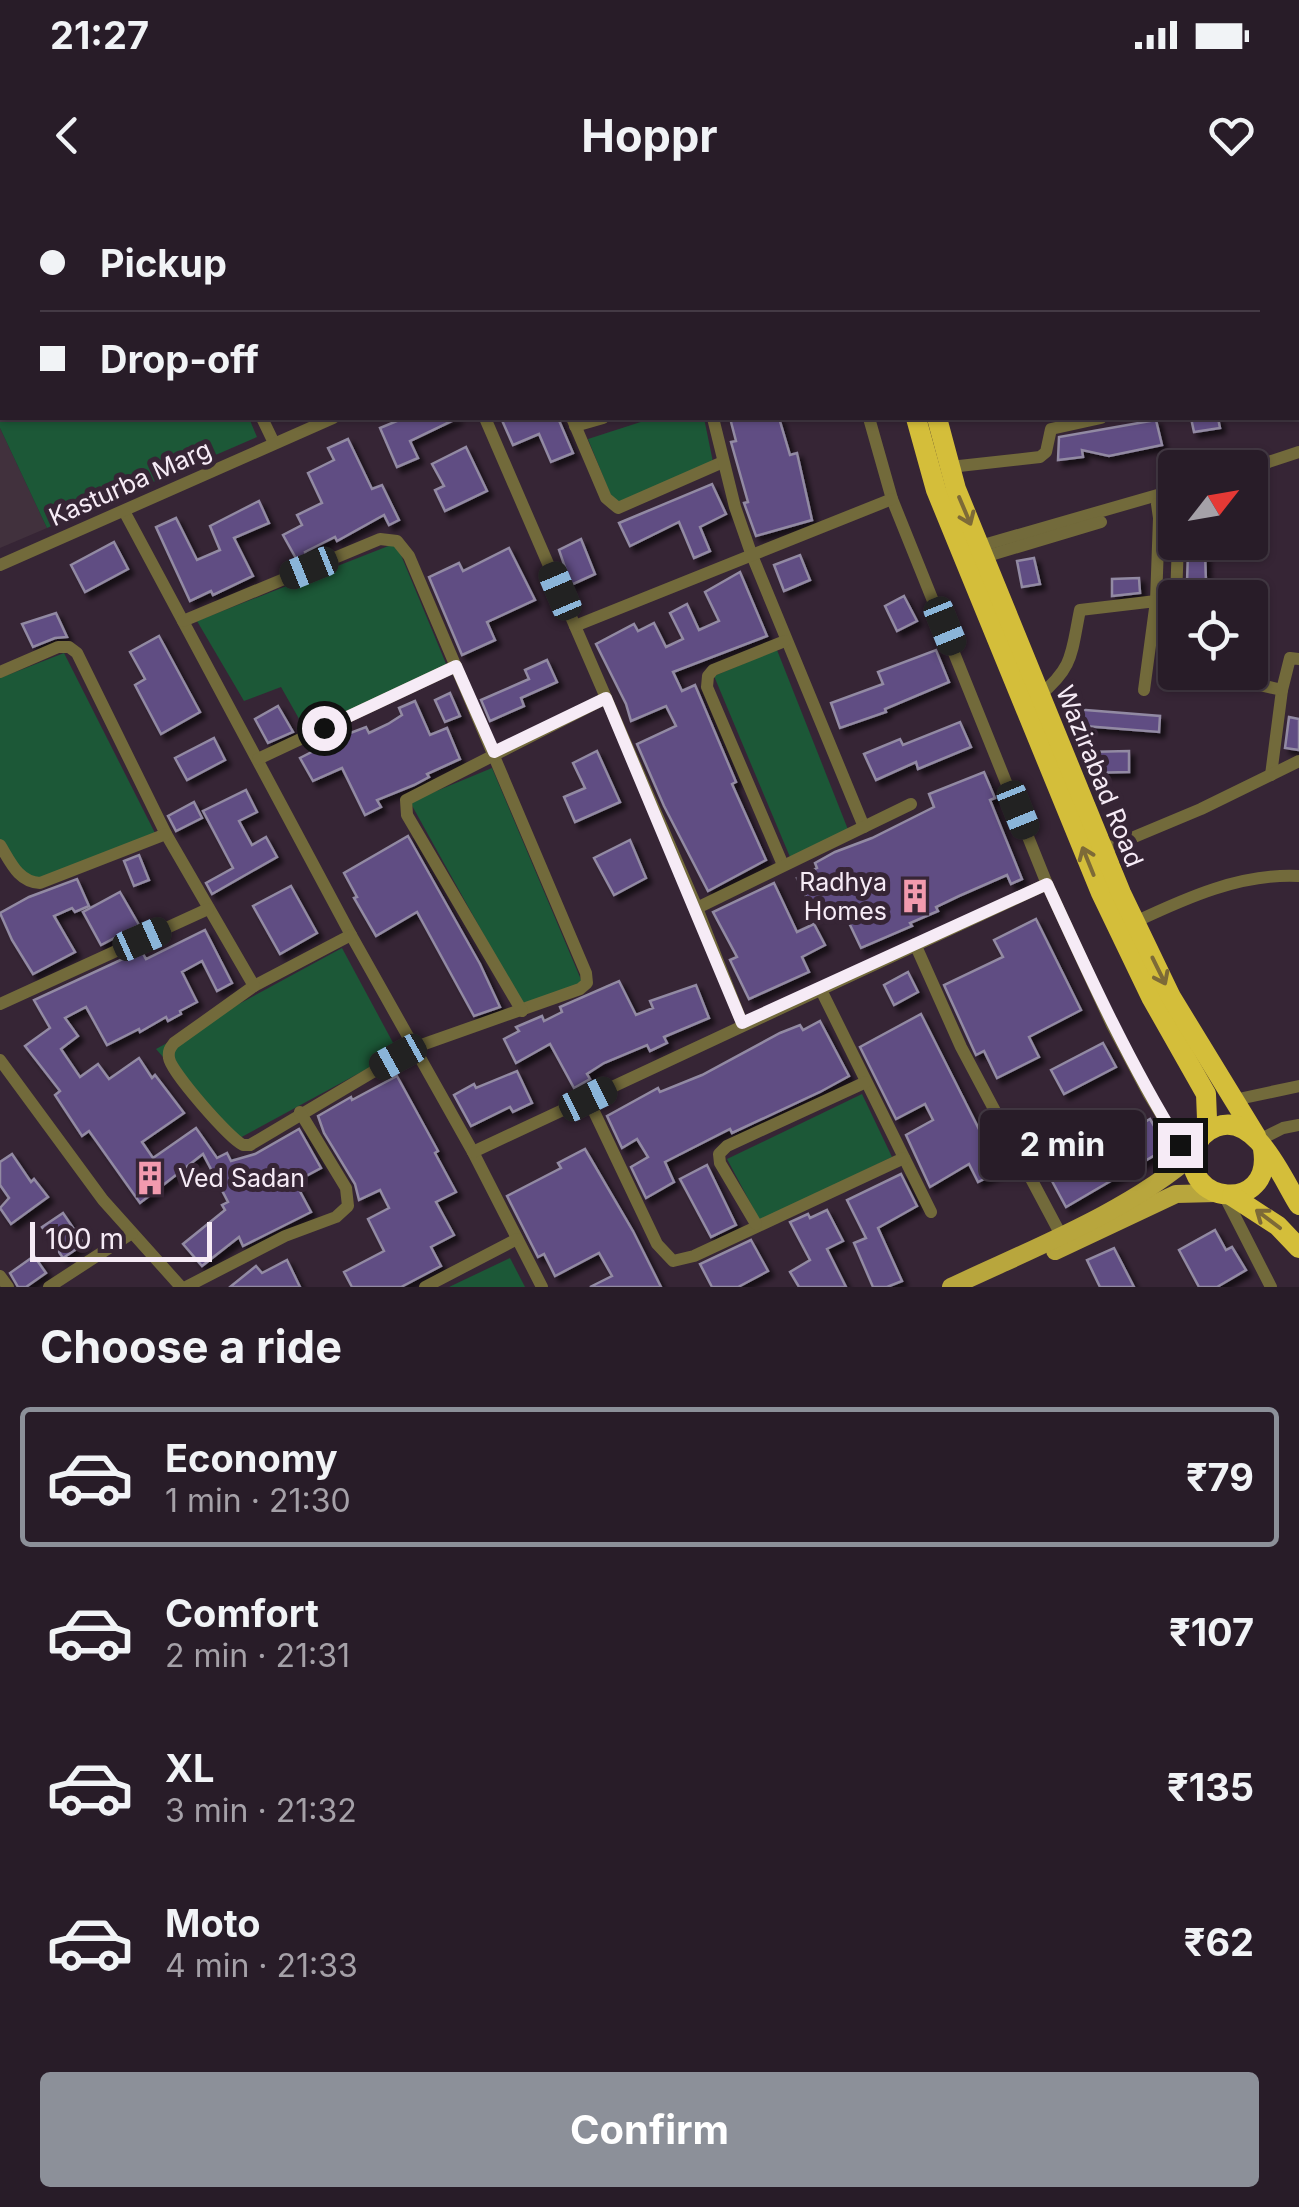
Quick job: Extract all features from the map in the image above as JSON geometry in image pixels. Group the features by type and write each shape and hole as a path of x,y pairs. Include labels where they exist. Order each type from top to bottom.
{"highway":[{"name":"Wazirabad Road","path":"917,420 936,490 1171,997 1299,1206"},
{"name":"Wazirabad Road","path":"938,420 950,467 1101,893 1151,997 1206,1094 1207,1119 1196,1148"},
{"path":"1224,1195 1242,1193 1259,1180 1264,1170 1260,1142 1238,1125 1227,1124 1208,1131 1196,1148 1198,1177 1224,1195 1278,1226 1299,1248"}],"main road":[{"path":"951,1287 1061,1235 1157,1182 1196,1148"},
{"path":"978,1287 1176,1194 1224,1195"}],"street":[{"path":"263,420 274,444"},
{"name":"Kasturba Marg","path":"0,563 328,420"},
{"path":"486,420 742,1023"},
{"path":"713,420 751,553 864,827"},
{"path":"870,420 892,499 1047,884 1148,1093 1180,1145 1196,1148"},
{"path":"950,467 1040,457 1046,452 1051,429 1092,420"},
{"path":"573,422 606,498 618,508 723,462"},
{"path":"1268,462 1299,452"},
{"path":"982,552 1158,495"},
{"path":"575,626 892,499"},
{"path":"982,552 1156,504 1156,601 1144,690"},
{"path":"124,511 350,936 473,1152 542,1287"},
{"path":"183,622 256,588 387,539 397,541 409,556 494,752 587,982 522,1011 413,1048 243,1145 227,1134 168,1056 174,1042 254,986 350,936"},
{"path":"1032,700 1064,674 1080,610 1156,601"},
{"path":"783,865 707,686 712,670 786,641"},
{"path":"0,672 58,648 68,647 77,653 166,834 254,986"},
{"path":"1271,775 1282,690 1290,658 1299,659"},
{"path":"258,758 456,666"},
{"path":"1268,687 1282,690"},
{"path":"522,1011 406,814 406,800 606,698"},
{"path":"1104,850 1299,761"},
{"path":"696,908 911,804"},
{"path":"0,844 16,870 30,883 40,884 166,834"},
{"path":"1135,922 1203,892 1266,878 1299,876"},
{"path":"473,1152 742,1023 1047,884"},
{"path":"0,1004 208,909"},
{"path":"916,944 961,1047 1061,1235"},
{"path":"821,990 931,1212"},
{"path":"0,1060 58,1141 132,1233 184,1287 284,1236 336,1217 348,1206 346,1188 300,1112"},
{"path":"756,1224 720,1164 719,1154 727,1146 866,1082"},
{"path":"1234,1100 1299,1086"},
{"path":"588,1099 664,1255 674,1262 904,1158"},
{"path":"1260,1142 1299,1125"},
{"path":"1224,1195 1271,1287"},
{"path":"49,1287 132,1233"},
{"path":"424,1287 517,1239"},
{"path":"0,1276 8,1287"}],"shaded area":[{"path":"0,428 47,528 0,548"}],"green space":[{"path":"0,420 250,420 257,437 47,528 0,428"},
{"path":"647,420 704,420 714,467 615,506 588,439"},
{"path":"396,543 449,671 307,733 281,687 244,701 197,621"},
{"path":"777,650 849,832 790,857 714,676"},
{"path":"64,653 157,837 27,885 0,839 0,678"},
{"path":"492,768 582,982 525,1009 410,802"},
{"path":"342,948 398,1052 236,1140 156,1049"},
{"path":"862,1094 892,1157 760,1221 727,1159"},
{"path":"510,1258 525,1287 449,1287"}],"building":[{"path":"399,420 454,420 410,441 418,458 397,467 380,428"},
{"path":"502,420 559,420 573,453 551,462 539,434 513,445"},
{"path":"731,420 780,420 790,455 797,453 812,520 756,536 744,503 748,502 731,442 736,441"},
{"path":"1156,420 1162,445 1109,456 1082,450 1083,457 1058,460 1059,437"},
{"path":"1191,420 1218,420 1220,428 1194,432"},
{"path":"348,439 372,489 382,485 399,520 389,525 384,515 337,541 335,537 305,552 308,558 298,562 283,535 302,525 297,515 322,503 308,473 334,460 328,448"},
{"path":"466,447 487,491 445,511 435,490 444,486 432,464"},
{"path":"712,484 726,514 700,527 710,551 694,558 679,522 630,546 619,523"},
{"path":"259,501 269,523 234,538 253,576 190,601 156,527 176,518 197,560 220,550 210,526"},
{"path":"581,539 595,574 571,585 559,550"},
{"path":"114,542 128,569 85,592 71,565"},
{"path":"509,548 535,600 487,622 495,640 462,655 429,577 459,563 463,571"},
{"path":"800,555 810,580 784,591 774,565"},
{"path":"1034,558 1040,584 1022,587 1017,561"},
{"path":"1188,560 1205,560 1206,580 1187,580"},
{"path":"740,572 767,636 673,672 682,691 695,685 766,860 708,891 637,744 676,726 666,706 631,721 596,644 634,624 638,631 654,623 666,647 683,639 670,613 687,604 699,630 719,621 705,592"},
{"path":"1139,578 1140,593 1112,596 1112,579"},
{"path":"904,596 917,621 897,631 885,606"},
{"path":"56,613 67,637 33,647 22,624"},
{"path":"159,636 200,712 161,734 135,685 145,679 130,652"},
{"path":"936,650 949,682 885,709 886,712 840,728 831,703 883,684 878,672"},
{"path":"547,660 557,682 521,698 524,706 490,721 481,700 529,679 525,670"},
{"path":"450,693 460,716 445,722 435,700"},
{"path":"415,701 430,735 447,728 460,759 377,800 381,807 365,815 342,768 313,781 300,758 345,735 366,727 369,733 388,724 402,715 399,708"},
{"path":"278,706 293,732 268,743 255,719"},
{"path":"1073,709 1160,716 1159,732 1072,725"},
{"path":"1289,717 1299,719 1299,750 1285,748"},
{"path":"960,722 971,747 918,769 916,762 876,780 864,754 900,739 903,745"},
{"path":"214,738 225,760 187,780 175,758"},
{"path":"597,751 620,802 575,822 564,797 585,788 573,763"},
{"path":"1129,751 1129,772 1087,773 1086,752"},
{"path":"984,772 995,798 990,800 1022,879 1011,884 1007,875 936,907 938,911 910,923 912,926 861,948 840,904 815,916 797,878 817,868 815,863 835,852 934,807 929,794"},
{"path":"246,790 257,812 239,821 252,845 266,837 277,857 212,894 206,883 233,868 203,811"},
{"path":"194,802 202,818 176,831 168,816"},
{"path":"408,836 500,1007 474,1016 417,912 376,936 354,898 357,897 344,873"},
{"path":"630,840 646,878 614,895 594,858"},
{"path":"139,855 149,880 134,886 124,861"},
{"path":"77,879 89,906 54,916 75,952 33,974 0,913"},
{"path":"774,883 797,932 814,924 825,945 802,957 809,972 749,999 730,960 737,957 713,912"},
{"path":"291,886 317,933 280,954 253,906"},
{"path":"120,892 139,925 101,945 83,912"},
{"path":"1036,919 1081,1010 1029,1037 1039,1057 997,1078 984,1051 976,1055 944,985 1003,957 994,940"},
{"path":"205,930 232,983 217,991 202,961 182,972 197,1002 181,1014 168,1021 166,1017 107,1045 86,1007 65,1018 78,1036 61,1049 80,1077 98,1064 109,1079 139,1058 152,1078 155,1075 184,1113 142,1142 153,1158 196,1128 217,1158 227,1153 231,1161 255,1154 299,1129 321,1168 295,1182 311,1212 243,1246 239,1237 202,1266 183,1244 225,1210 222,1205 228,1202 203,1154 140,1203 89,1131 82,1136 55,1095 60,1091 25,1046 50,1028 34,1000 127,957 142,952 146,959"},
{"path":"908,972 918,992 894,1005 884,985"},
{"path":"619,981 636,1015 653,1008 650,1001 696,985 709,1018 664,1037 667,1043 650,1051 647,1045 604,1063 587,1074 590,1079 574,1088 550,1044 516,1063 504,1039 519,1031 516,1027 542,1016 544,1021 562,1012 560,1007"},
{"path":"921,1014 1000,1171 978,1182 969,1164 930,1187 906,1135 933,1120 925,1104 896,1119 860,1047"},
{"path":"820,1021 849,1076 665,1162 674,1182 646,1198 631,1167 648,1157 637,1139 622,1148 607,1116 658,1088 660,1092 702,1075 780,1033 800,1025 803,1030"},
{"path":"1103,1043 1116,1067 1064,1094 1051,1070"},
{"path":"517,1071 532,1103 513,1112 510,1107 471,1126 454,1095 474,1084 476,1088"},
{"path":"397,1076 456,1192 436,1202 454,1235 431,1247 441,1266 401,1287 352,1287 344,1272 384,1251 368,1219 389,1208 380,1190 359,1200 355,1184 318,1116"},
{"path":"1060,1112 1070,1130 1033,1150 1023,1131"},
{"path":"1150,1119 1167,1148 1066,1207 1052,1181 1107,1150 1104,1146"},
{"path":"585,1149 661,1287 590,1287 612,1276 599,1253 555,1276 544,1254 538,1257 507,1196 561,1168 558,1163"},
{"path":"12,1154 31,1182 34,1179 48,1197 11,1224 0,1208 9,1198 0,1185 0,1162"},
{"path":"707,1165 736,1225 711,1237 680,1179"},
{"path":"901,1174 917,1206 878,1228 902,1281 873,1287 854,1243 866,1238 847,1200"},
{"path":"827,1210 843,1241 827,1249 846,1287 799,1287 790,1272 810,1260 790,1222"},
{"path":"63,1213 84,1244 63,1258 42,1227"},
{"path":"1215,1230 1226,1250 1232,1247 1246,1270 1217,1287 1199,1287 1179,1250"},
{"path":"751,1240 768,1271 738,1287 712,1287 700,1264"},
{"path":"1114,1248 1134,1287 1100,1287 1087,1260"},
{"path":"34,1256 46,1273 26,1287 18,1287 10,1273"},
{"path":"287,1260 300,1287 230,1287 256,1266 262,1273"}],"place":[{"name":"Radhya Homes","path":"915,896"},
{"name":"Ved Sadan","path":"150,1178"}],"route":[{"path":"324,728 456,666 494,752 606,698 742,1023 1047,884 1112,1025 1180,1145"}]}
